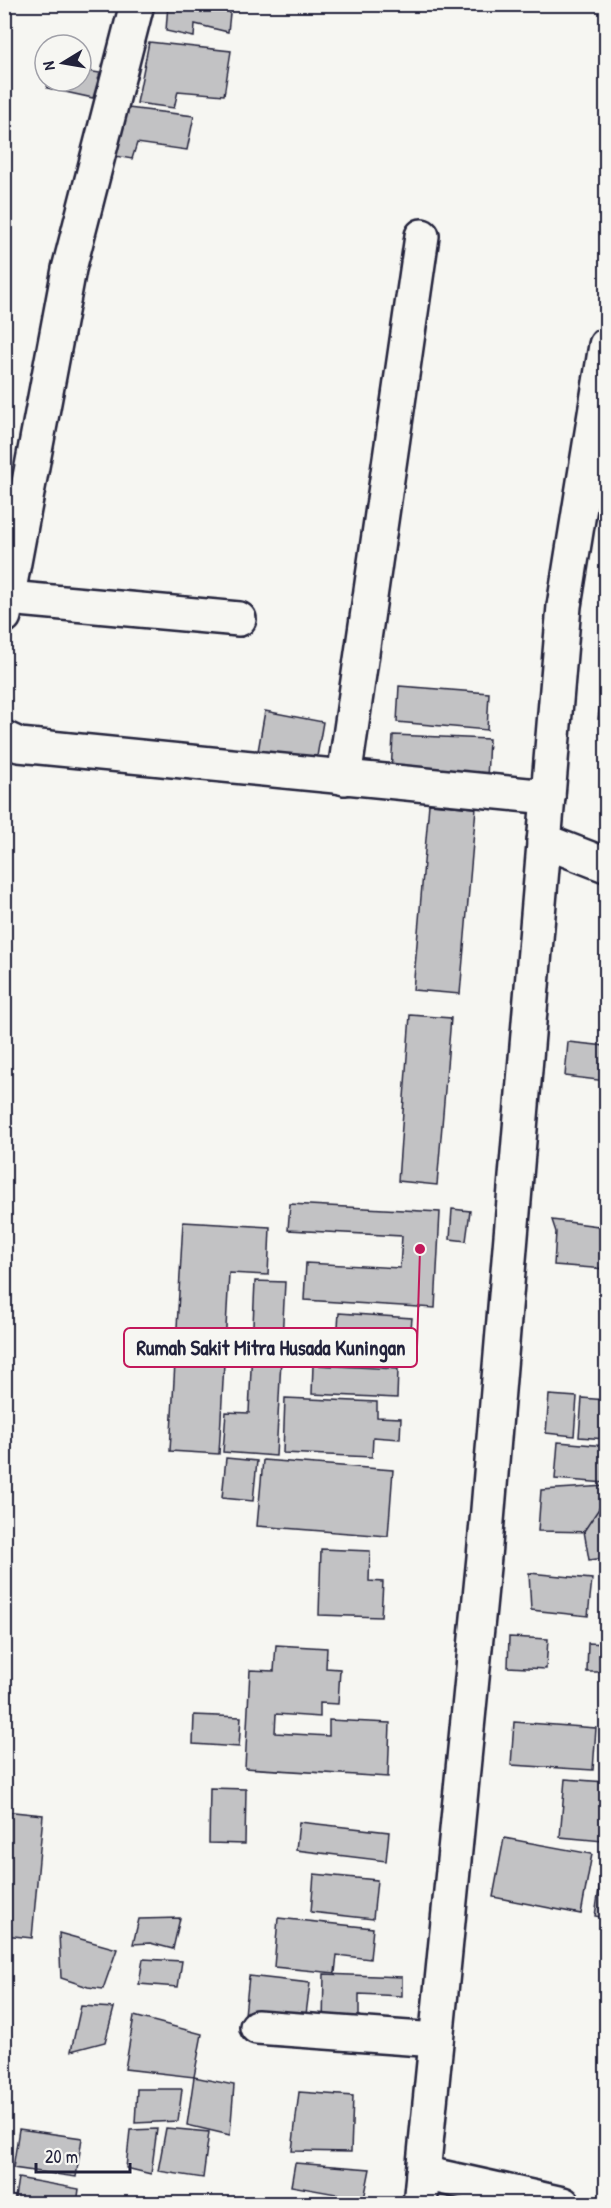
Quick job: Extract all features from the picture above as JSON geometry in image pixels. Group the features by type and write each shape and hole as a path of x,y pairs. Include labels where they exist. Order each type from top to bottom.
{"street":[{"path":"137,4 69,269 6,607 239,620"},
{"path":"344,778 422,237"},
{"path":"563,2204 421,2188 484,1557 564,606 606,345"},
{"path":"5,739 19,745 548,797"},
{"path":"544,841 606,866"},
{"path":"257,2027 436,2040"}],"building":[{"path":"168,4 231,4 228,32 195,24 194,37 166,31"},
{"path":"149,42 231,51 224,95 178,91 174,108 137,103"},
{"path":"93,72 100,73 93,98 70,93 93,93"},
{"path":"128,108 194,116 187,150 137,143 132,159 115,156"},
{"path":"604,668 606,668 606,720 598,719"},
{"path":"399,686 489,693 487,730 397,722"},
{"path":"265,711 323,722 315,768 257,757"},
{"path":"393,735 489,739 487,779 391,774"},
{"path":"429,804 476,808 460,994 413,990"},
{"path":"606,975 606,1005 603,1004"},
{"path":"410,1015 451,1018 437,1185 398,1181"},
{"path":"568,1042 606,1046 606,1081 565,1076"},
{"path":"290,1204 440,1212 435,1308 304,1300 306,1263 400,1268 402,1236 288,1230"},
{"path":"452,1209 470,1211 466,1241 450,1239"},
{"path":"552,1220 606,1227 606,1269 554,1265 556,1232"},
{"path":"183,1222 270,1227 268,1275 229,1273 219,1454 170,1451"},
{"path":"255,1281 285,1282 276,1456 223,1452 226,1412 249,1413"},
{"path":"339,1313 412,1318 408,1360 336,1354"},
{"path":"313,1365 398,1369 397,1398 312,1394"},
{"path":"549,1395 577,1397 574,1436 546,1433"},
{"path":"285,1398 377,1402 377,1417 401,1418 400,1439 373,1437 372,1457 283,1453"},
{"path":"582,1398 606,1400 606,1439 579,1437"},
{"path":"558,1442 606,1446 606,1483 555,1479"},
{"path":"226,1458 257,1461 253,1501 222,1498"},
{"path":"263,1460 393,1470 388,1536 257,1526"},
{"path":"606,1486 606,1497 595,1532 538,1531 541,1490"},
{"path":"606,1498 606,1558 589,1560 584,1531"},
{"path":"321,1549 370,1551 369,1581 383,1582 381,1617 319,1615"},
{"path":"529,1573 592,1579 588,1616 531,1610"},
{"path":"509,1637 548,1639 546,1669 508,1667"},
{"path":"588,1643 606,1644 606,1672 587,1672"},
{"path":"276,1645 327,1648 326,1668 340,1669 338,1704 320,1703 320,1717 276,1714 275,1733 329,1736 329,1720 390,1723 388,1777 245,1768 250,1670 274,1671"},
{"path":"194,1715 241,1717 239,1747 193,1744"},
{"path":"514,1722 596,1728 593,1770 511,1765"},
{"path":"565,1779 606,1782 603,1841 560,1837"},
{"path":"210,1788 246,1789 245,1844 209,1843"},
{"path":"4,1811 43,1815 32,1938 4,1935"},
{"path":"299,1822 389,1832 386,1861 296,1850"},
{"path":"504,1838 592,1854 581,1914 493,1897"},
{"path":"604,1855 606,1855 606,1918 595,1916"},
{"path":"314,1874 377,1880 373,1919 311,1912"},
{"path":"180,1918 173,1949 150,1943 133,1944 139,1919"},
{"path":"278,1918 373,1928 370,1959 337,1955 335,1973 274,1967"},
{"path":"59,1933 117,1949 103,1989 88,1987 61,1978"},
{"path":"143,1959 182,1961 178,1987 139,1984"},
{"path":"324,1974 402,1977 402,1996 359,1994 359,2027 323,2025"},
{"path":"249,1976 310,1983 305,2022 245,2015"},
{"path":"81,2006 114,2008 105,2042 71,2051"},
{"path":"134,2016 202,2034 194,2077 125,2069"},
{"path":"194,2077 234,2085 230,2135 187,2125"},
{"path":"137,2089 182,2089 178,2121 135,2123"},
{"path":"299,2092 353,2096 351,2152 292,2151"},
{"path":"166,2128 209,2132 203,2178 158,2171"},
{"path":"19,2129 82,2138 76,2177 13,2168"},
{"path":"157,2129 151,2174 126,2168 130,2130"},
{"path":"295,2163 370,2169 364,2199 291,2186"},
{"path":"18,2178 79,2189 77,2204 14,2204"}],"place":[{"name":"Rumah Sakit Mitra Husada Kuningan","path":"420,1249"}]}
